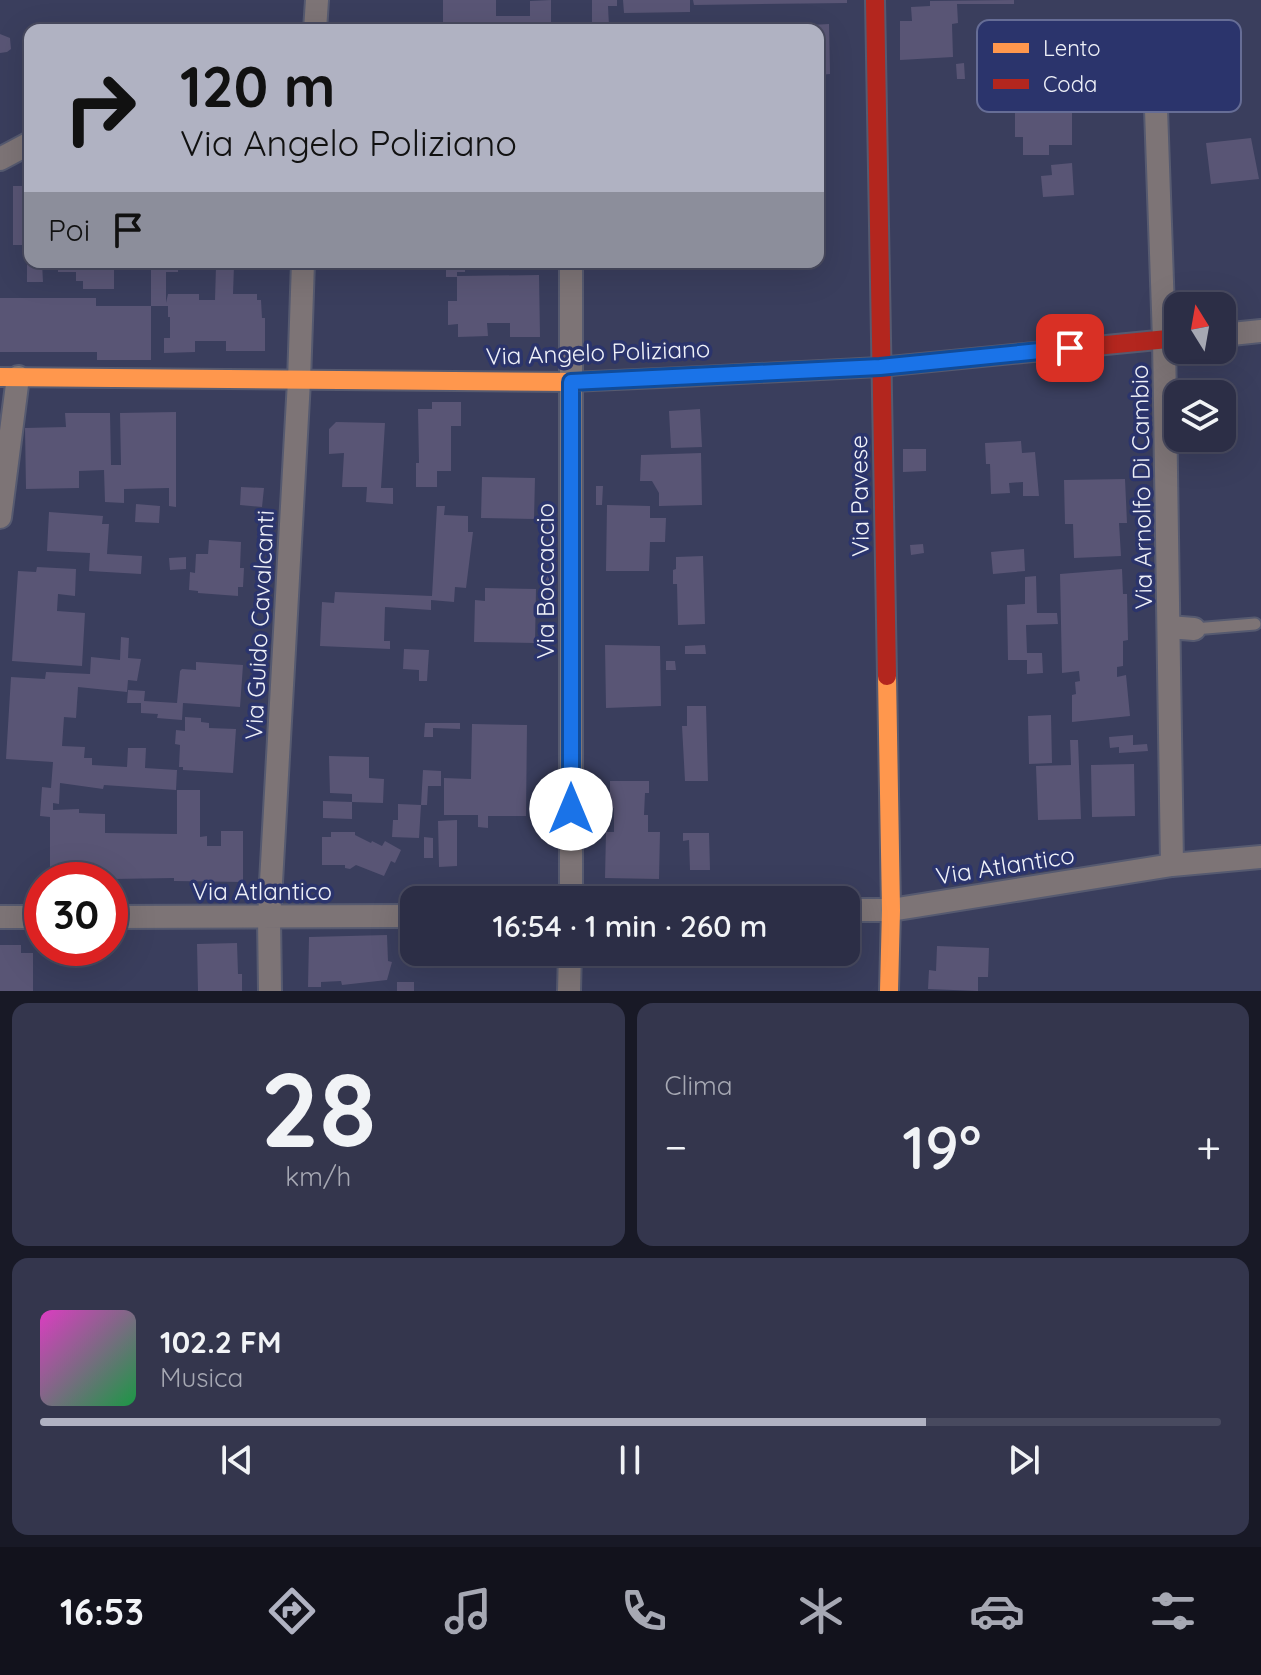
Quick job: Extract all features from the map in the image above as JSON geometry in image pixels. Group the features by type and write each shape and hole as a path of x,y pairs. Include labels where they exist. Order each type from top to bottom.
{"street":[{"path":"315,24 317,0"},
{"name":"Via Pavese","path":"875,0 891,910 889,991"},
{"name":"Via Arnolfo Di Cambio","path":"1156,112 1168,292"},
{"path":"0,159 24,146"},
{"name":"Via Guido Cavalcanti","path":"270,991 269,918 303,268"},
{"name":"Via Boccaccio","path":"571,268 571,886"},
{"path":"1236,334 1261,331"},
{"name":"Via Angelo Poliziano","path":"9,377 571,382 880,367 1164,340"},
{"name":"Via Arnolfo Di Cambio","path":"1171,364 1169,627 1172,865"},
{"path":"0,517 9,377"},
{"path":"1169,627 1194,629"},
{"name":"Via Atlantico","path":"860,910 891,910 1172,865 1261,857"},
{"name":"Via Atlantico","path":"128,917 400,916"},
{"path":"0,917 24,917"},
{"path":"569,991 570,966"}],"lane":[{"path":"1194,629 1255,624"}],"building":[{"path":"443,0 496,0 496,16 530,16 530,1 551,0 551,24 432,24 443,22"},
{"path":"592,0 617,0 617,6 608,6 609,24 592,24"},
{"path":"623,0 690,0 690,12 624,13"},
{"path":"693,0 847,0 847,3 694,5"},
{"path":"1014,0 1014,4 957,4 958,23 952,24 953,57 900,60 900,21 912,21 911,7 930,6 930,1"},
{"path":"824,24 829,24 830,74 824,74"},
{"path":"0,34 10,38 11,49 7,52 0,53"},
{"path":"964,63 965,79 957,79 956,64"},
{"path":"1015,112 1072,112 1072,145 1049,145 1049,155 1023,155 1023,137 1015,137"},
{"path":"1251,138 1259,179 1211,184 1206,143"},
{"path":"1072,163 1074,195 1043,197 1041,176 1052,175 1051,165"},
{"path":"13,186 24,186 24,245 13,245"},
{"path":"27,268 42,268 43,282 27,282"},
{"path":"58,268 114,268 114,289 83,289 83,281 76,281 76,272 58,272"},
{"path":"151,268 178,268 178,272 166,272 166,303 168,294 199,294 199,300 215,300 216,268 234,268 233,294 257,294 257,300 261,300 262,318 265,318 265,351 226,351 226,341 195,341 195,352 164,353 164,338 170,338 168,306 151,306"},
{"path":"446,268 465,268 465,272 457,272 457,277 446,277"},
{"path":"539,275 540,337 510,337 510,323 487,323 488,336 458,337 458,324 448,325 448,301 457,301 457,276"},
{"path":"0,298 96,298 96,306 151,306 151,360 97,360 97,352 0,352"},
{"path":"432,402 461,402 461,426 451,426 451,471 437,471 437,487 416,487 418,409 432,409"},
{"path":"700,409 702,447 671,448 669,411"},
{"path":"176,412 176,507 169,506 169,488 124,489 124,503 105,502 104,470 79,471 79,488 26,489 25,428 66,427 65,413 110,413 111,465 121,465 120,413"},
{"path":"336,422 385,423 381,488 393,488 393,504 366,502 367,487 342,487 344,453 329,454 329,429"},
{"path":"1021,441 1022,453 1035,452 1039,496 1023,496 1023,482 1009,483 1010,493 991,494 990,464 986,464 985,443"},
{"path":"903,449 926,449 926,471 903,472"},
{"path":"701,453 702,505 659,506 659,493 652,481 640,481 641,455"},
{"path":"482,477 535,478 534,519 481,518"},
{"path":"1125,479 1127,523 1119,523 1121,556 1074,558 1073,524 1065,524 1064,480"},
{"path":"596,486 603,486 602,505 596,505"},
{"path":"241,487 264,488 262,507 240,505"},
{"path":"136,504 160,506 159,523 135,522"},
{"path":"607,505 650,506 650,518 666,518 665,542 650,542 649,571 606,571"},
{"path":"437,506 445,506 444,515 468,516 468,532 473,532 466,588 455,587 454,602 431,600 431,610 385,607 384,641 390,641 390,649 320,646 322,602 334,603 335,592 432,596"},
{"path":"49,512 103,516 102,524 109,524 107,554 142,556 141,574 89,571 90,553 47,551"},
{"path":"209,540 241,542 243,587 238,587 238,596 189,590 190,572 195,573 196,554 208,554"},
{"path":"923,544 924,553 911,555 910,545"},
{"path":"1024,549 1025,571 993,574 991,552"},
{"path":"703,556 705,624 678,625 677,584 673,584 676,557"},
{"path":"186,557 186,569 170,570 169,558"},
{"path":"37,567 76,569 75,596 58,594 57,611 85,613 82,666 12,661 18,571 36,572"},
{"path":"1122,569 1123,594 1127,594 1128,640 1123,641 1123,666 1117,667 1117,677 1126,675 1130,716 1072,722 1072,695 1076,694 1075,682 1080,681 1079,671 1062,673 1060,574"},
{"path":"541,571 549,571 549,589 541,589"},
{"path":"1036,576 1037,613 1057,613 1058,624 1026,625 1027,653 1042,653 1043,673 1027,674 1027,660 1008,660 1007,605 1025,604 1025,577"},
{"path":"485,588 536,589 535,643 474,642 475,600 485,601"},
{"path":"121,637 129,638 128,658 141,659 137,681 128,680 127,692 78,687 76,718 64,717 62,746 85,747 84,758 92,758 92,765 127,767 128,748 146,748 145,768 177,770 176,790 104,785 103,789 60,783 59,804 53,803 53,810 79,809 79,813 105,814 105,833 177,834 177,790 200,790 200,837 207,836 207,846 221,846 221,831 243,831 243,882 128,879 128,862 50,862 50,817 40,816 42,787 51,788 53,762 6,759 11,677 45,679 46,672 90,674 91,657 120,660"},
{"path":"605,645 660,646 661,706 606,708"},
{"path":"705,645 706,654 685,654 685,646"},
{"path":"404,649 429,650 427,681 419,681 419,670 403,669"},
{"path":"666,661 675,661 676,670 666,670"},
{"path":"196,662 243,665 240,707 183,703 182,720 157,718 158,714 141,713 141,703 127,703 128,690 145,691 144,701 177,703 180,671 196,670"},
{"path":"687,706 706,706 708,781 685,781 682,726 687,726"},
{"path":"1051,715 1052,763 1029,764 1028,716"},
{"path":"185,717 201,718 201,722 209,723 209,728 236,729 233,773 183,770 179,767 180,745 175,744 176,730 185,731"},
{"path":"425,723 460,723 460,729 433,728 433,737 424,737"},
{"path":"472,724 527,725 526,816 488,816 488,828 478,827 478,815 444,815 444,778 471,779"},
{"path":"1133,735 1133,745 1147,744 1148,751 1119,753 1119,747 1110,748 1109,737"},
{"path":"1070,740 1078,740 1081,819 1038,820 1036,766 1071,765"},
{"path":"329,756 369,757 369,778 384,779 383,803 352,802 352,794 330,793"},
{"path":"1134,764 1135,816 1092,817 1091,765"},
{"path":"423,770 441,771 441,786 428,786 427,805 421,805"},
{"path":"610,781 649,781 644,815 648,815 648,832 660,832 659,879 605,878 606,832 614,832"},
{"path":"586,783 592,784 592,799 586,799"},
{"path":"323,801 352,802 352,819 323,818"},
{"path":"398,804 421,805 419,838 392,837 393,820 398,820"},
{"path":"457,820 457,866 439,867 438,821"},
{"path":"331,832 355,832 355,835 371,843 382,846 385,841 401,850 384,876 356,865 350,869 345,865 322,865 322,837 331,837"},
{"path":"683,833 709,833 710,870 690,870 689,840 683,841"},
{"path":"424,837 433,838 433,858 424,858"},
{"path":"387,935 388,961 392,962 387,980 342,985 341,981 321,982 321,987 308,987 309,937"},
{"path":"237,943 242,991 198,991 197,944"},
{"path":"0,945 21,945 24,966 33,966 33,991 0,991"},
{"path":"937,946 989,948 988,977 978,977 978,991 928,989 929,970 936,971"},
{"path":"397,982 414,982 414,991 397,991"}],"traffic: slow":[{"path":"0,377 571,382 682,377"},
{"path":"887,676 891,910 889,991"}],"traffic: jam":[{"path":"875,0 887,676"},
{"path":"682,377 880,367 1164,339"}],"route":[{"path":"571,809 571,382 880,367 1070,348"}]}
